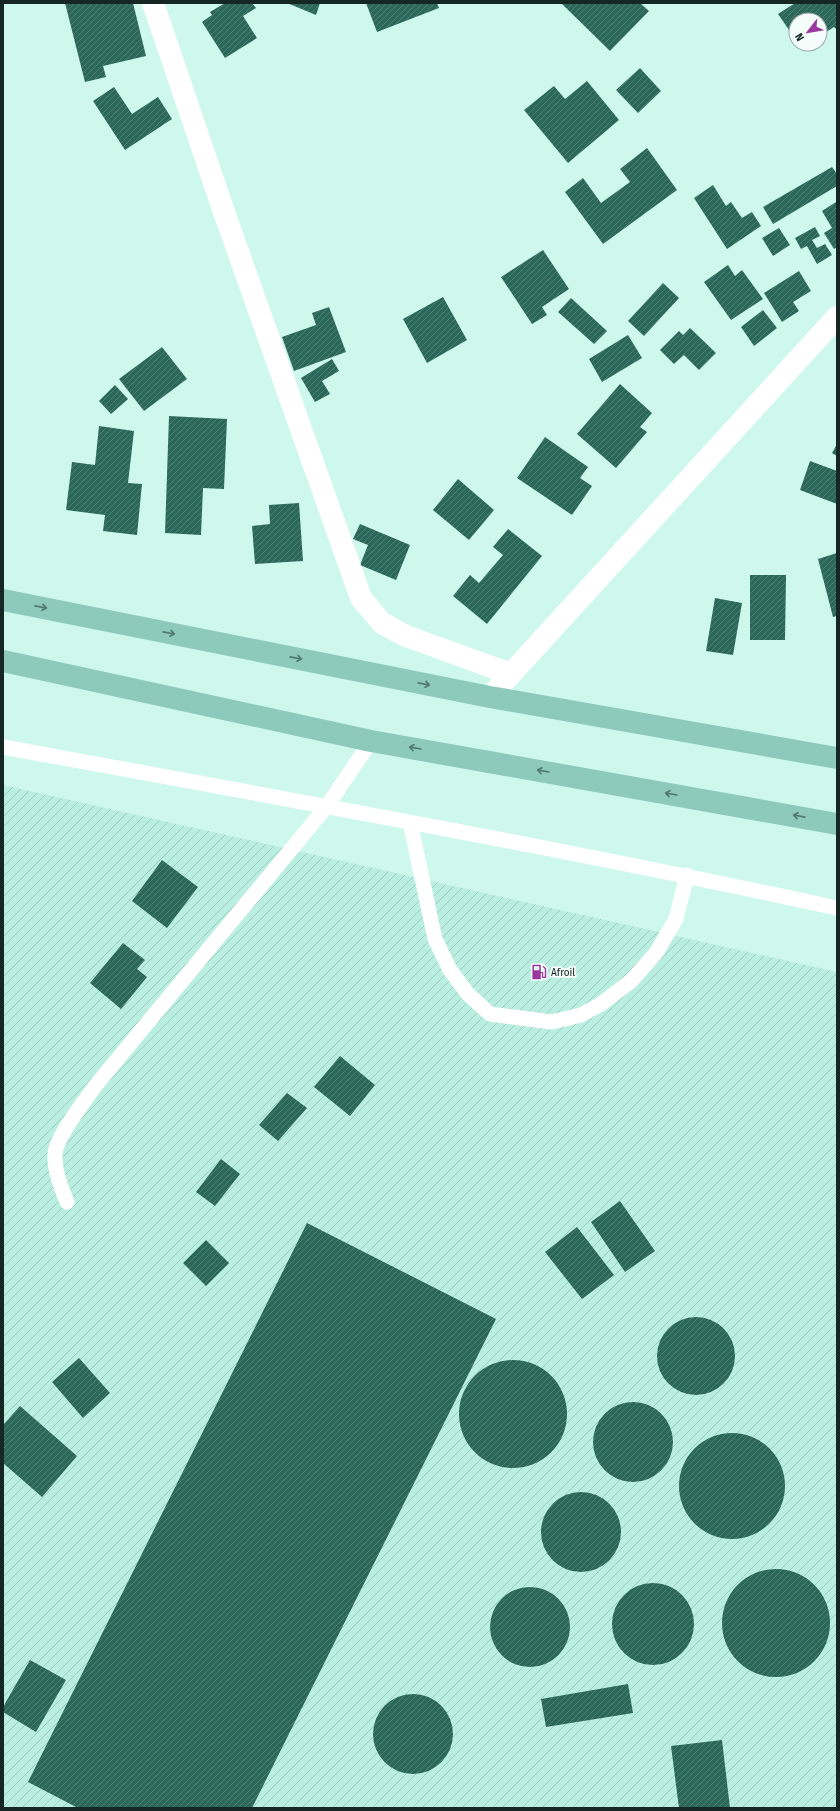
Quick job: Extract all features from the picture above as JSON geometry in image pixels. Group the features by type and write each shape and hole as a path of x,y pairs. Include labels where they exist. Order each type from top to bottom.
{"main road":[{"path":"3,600 490,697 837,758"},
{"path":"3,661 371,740 837,824"}],"street":[{"path":"153,3 226,220 361,598 382,623 406,636 511,674"},
{"path":"490,697 837,317"}],"lane":[{"path":"67,1202 59,1181 55,1153 68,1125 96,1085 327,806 371,740"},
{"path":"3,747 327,806 687,875 837,908"},
{"path":"410,822 436,939 450,970 468,994 490,1014 552,1022 581,1015 601,1004 631,981 656,953 676,919 687,875"}],"shaded area":[{"path":"3,785 837,972 837,1808 3,1808"}],"building":[{"path":"65,3 133,3 146,56 103,66 106,77 85,82"},
{"path":"225,3 252,3 256,8 243,16 257,38 225,58 202,22 212,15 210,12"},
{"path":"287,3 320,3 316,15"},
{"path":"366,3 437,3 439,8 377,32"},
{"path":"561,3 640,3 649,11 610,51"},
{"path":"795,3 837,3 837,30 834,27 828,31 828,12 788,12 788,28 778,14"},
{"path":"640,68 661,91 638,113 616,90"},
{"path":"587,81 619,120 568,163 524,110 554,86 565,99"},
{"path":"114,87 132,114 158,97 172,119 125,150 93,101"},
{"path":"647,148 677,190 603,244 565,192 583,178 601,203 630,182 620,169"},
{"path":"832,167 837,174 837,186 773,224 763,207"},
{"path":"713,185 726,206 731,202 742,218 752,212 761,226 727,249 694,198"},
{"path":"836,202 837,247 834,249 824,233 832,228 822,211"},
{"path":"815,227 820,236 812,240 817,248 825,244 832,255 817,264 807,246 801,249 795,238"},
{"path":"779,228 790,245 773,256 762,238"},
{"path":"543,250 569,289 542,307 547,315 532,324 501,277"},
{"path":"728,265 735,276 742,270 763,299 731,320 704,282"},
{"path":"799,271 811,291 793,302 799,311 782,322 764,293"},
{"path":"663,283 679,298 644,336 628,321"},
{"path":"443,297 467,340 427,363 403,319"},
{"path":"571,298 607,331 594,344 558,312"},
{"path":"329,307 346,352 294,371 282,337 316,325 312,313"},
{"path":"763,310 777,328 754,346 741,327"},
{"path":"690,328 716,353 699,370 684,355 674,364 660,350 679,331 683,335"},
{"path":"628,335 642,358 602,382 589,359"},
{"path":"162,347 187,379 144,411 119,379"},
{"path":"332,359 339,371 322,381 330,394 315,402 301,378"},
{"path":"620,384 652,413 640,427 647,432 616,468 577,434"},
{"path":"115,385 128,399 111,414 99,401"},
{"path":"169,416 227,419 224,489 203,488 201,535 165,533"},
{"path":"99,426 134,431 128,483 142,484 137,535 103,531 105,515 66,510 72,462 95,465"},
{"path":"545,437 588,467 580,478 592,486 572,515 517,478"},
{"path":"837,444 837,456 832,453"},
{"path":"810,461 837,471 837,504 800,490"},
{"path":"458,479 494,510 469,540 433,510"},
{"path":"299,503 303,561 255,564 252,526 270,524 269,505"},
{"path":"360,524 410,545 396,580 360,565 368,545 353,539"},
{"path":"508,529 542,556 487,624 453,596 470,575 479,583 503,555 493,547"},
{"path":"837,553 837,616 833,617 818,559"},
{"path":"750,575 786,575 785,640 750,640"},
{"path":"715,598 742,603 733,655 706,651"},
{"path":"162,860 198,887 167,928 132,901"},
{"path":"123,943 145,960 137,969 147,977 121,1009 90,983"},
{"path":"340,1056 375,1085 350,1116 314,1087"},
{"path":"287,1093 307,1108 278,1141 259,1125"},
{"path":"221,1159 240,1174 215,1206 196,1192"},
{"path":"620,1201 655,1251 625,1272 591,1222"},
{"path":"307,1223 496,1319 252,1808 78,1808 28,1782"},
{"path":"577,1227 614,1275 582,1299 545,1252"},
{"path":"206,1240 229,1263 206,1286 183,1263"},
{"path":"696,1317 711,1320 724,1328 732,1341 735,1356 732,1371 724,1384 711,1392 696,1395 681,1392 668,1384 660,1371 657,1356 660,1341 668,1328 681,1320"},
{"path":"79,1358 110,1393 83,1418 52,1382"},
{"path":"513,1360 534,1364 551,1376 563,1393 567,1414 563,1435 551,1452 534,1464 513,1468 492,1464 475,1452 463,1435 459,1414 463,1393 475,1376 492,1364"},
{"path":"633,1402 648,1405 661,1414 670,1427 673,1442 670,1457 661,1470 648,1479 633,1482 618,1479 605,1470 596,1457 593,1442 596,1427 605,1414 618,1405"},
{"path":"20,1406 77,1456 42,1497 3,1463 3,1425"},
{"path":"732,1433 752,1437 769,1449 781,1466 785,1486 781,1506 769,1523 752,1535 732,1539 712,1535 695,1523 683,1506 679,1486 683,1466 695,1449 712,1437"},
{"path":"581,1492 596,1495 609,1504 618,1517 621,1532 618,1547 609,1560 596,1569 581,1572 566,1569 553,1560 544,1547 541,1532 544,1517 553,1504 566,1495"},
{"path":"776,1569 797,1573 814,1585 826,1602 830,1623 826,1644 814,1661 797,1673 776,1677 755,1673 738,1661 726,1644 722,1623 726,1602 738,1585 755,1573"},
{"path":"653,1583 669,1587 682,1595 690,1608 694,1624 690,1640 682,1653 669,1661 653,1665 637,1661 624,1653 616,1640 612,1624 616,1608 624,1595 637,1587"},
{"path":"530,1587 545,1590 558,1599 567,1612 570,1627 567,1642 558,1655 545,1664 530,1667 515,1664 502,1655 493,1642 490,1627 493,1612 502,1599 515,1590"},
{"path":"30,1660 66,1680 36,1732 3,1712 3,1707"},
{"path":"628,1684 633,1713 546,1727 541,1699"},
{"path":"413,1694 428,1697 441,1706 450,1719 453,1734 450,1749 441,1762 428,1771 413,1774 398,1771 385,1762 376,1749 373,1734 376,1719 385,1706 398,1697"},
{"path":"722,1740 730,1808 679,1808 671,1746"}],"place":[{"name":"Afroil","path":"539,972"}]}
